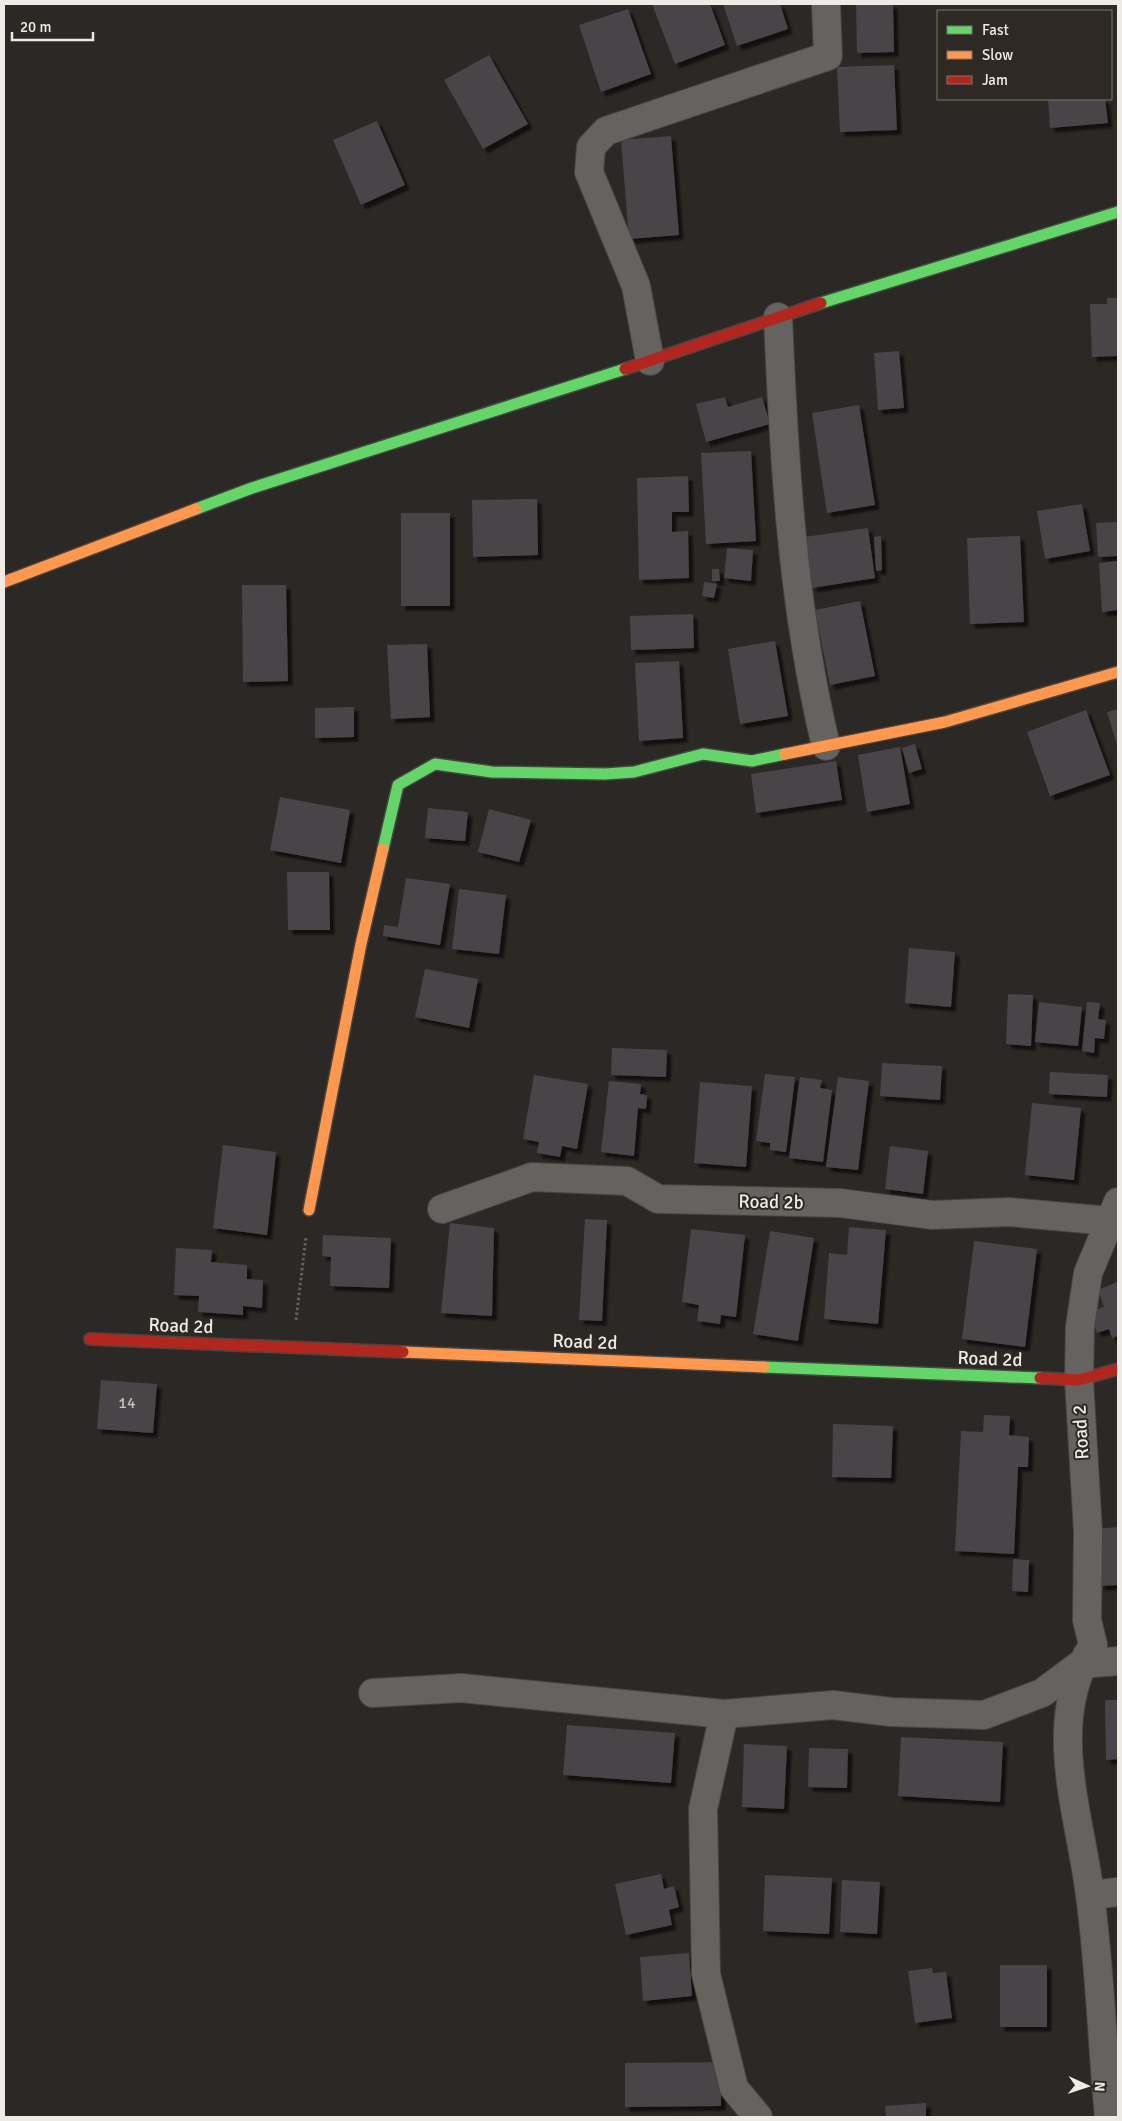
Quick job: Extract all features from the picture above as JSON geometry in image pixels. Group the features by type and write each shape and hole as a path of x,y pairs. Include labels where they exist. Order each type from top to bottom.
{"street":[{"path":"650,361 636,286 589,172 591,147 606,131 828,56 826,4"},
{"path":"4,582 252,488 650,361 713,337 1118,212"},
{"path":"778,317 784,445 796,586 826,746"},
{"path":"309,1210 359,953 398,785 435,764 492,772 605,774 634,772 654,768 670,761 703,754 752,761 945,722 1118,672"},
{"name":"Road 2b","path":"442,1209 532,1177 627,1181 658,1199 840,1203 874,1206 932,1216 1008,1212 1114,1212"},
{"name":"Road 2","path":"1081,1664 1093,1645 1087,1620 1088,1532 1079,1380 1080,1326 1088,1273 1114,1212"},
{"name":"Road 2d","path":"90,1340 1079,1380 1118,1369"},
{"path":"373,1693 461,1688 724,1714 833,1705 891,1712 984,1716 1042,1693 1081,1664 1118,1661"},
{"path":"1081,1664 1067,1724 1073,1807 1090,1895 1110,2048 1109,2117"},
{"path":"724,1714 703,1808 706,1974 734,2088 758,2117"},
{"path":"1090,1895 1118,1892"}],"path":[{"path":"293,1348 309,1210"}],"building":[{"path":"652,4 710,4 725,45 675,64"},
{"path":"723,4 780,4 788,29 737,46"},
{"path":"856,4 893,4 894,52 857,53"},
{"path":"628,9 651,74 601,92 579,25"},
{"path":"489,55 528,124 483,149 444,80"},
{"path":"894,65 897,130 840,132 837,67"},
{"path":"1048,100 1105,100 1108,123 1050,128"},
{"path":"377,121 405,185 361,205 333,140"},
{"path":"671,136 679,235 629,239 621,140"},
{"path":"1107,298 1118,298 1118,356 1092,357 1090,304 1107,304"},
{"path":"899,351 904,408 878,410 874,353"},
{"path":"725,397 728,407 762,397 770,424 706,442 696,404"},
{"path":"859,405 875,505 827,513 812,413"},
{"path":"751,451 756,541 706,544 701,453"},
{"path":"688,476 689,512 672,512 672,532 688,531 689,578 639,580 637,478"},
{"path":"537,499 538,555 473,557 472,500"},
{"path":"1082,504 1090,551 1045,559 1037,511"},
{"path":"401,513 450,513 450,606 401,606"},
{"path":"1118,522 1118,556 1098,557 1096,523"},
{"path":"868,528 875,578 812,588 804,537"},
{"path":"881,536 882,570 876,571 874,537"},
{"path":"1020,536 1024,622 970,624 967,538"},
{"path":"727,548 753,550 751,581 724,578"},
{"path":"1118,561 1118,610 1102,612 1099,563"},
{"path":"712,569 719,569 720,581 712,581"},
{"path":"704,582 717,584 714,598 702,596"},
{"path":"242,585 286,585 288,681 243,682"},
{"path":"860,601 875,676 830,685 815,610"},
{"path":"693,614 694,648 631,650 630,616"},
{"path":"775,641 788,716 740,724 728,649"},
{"path":"427,644 430,717 391,719 387,645"},
{"path":"679,661 683,738 639,741 635,663"},
{"path":"354,707 354,737 315,738 315,708"},
{"path":"1118,709 1118,748 1107,712"},
{"path":"1086,710 1110,775 1050,796 1027,732"},
{"path":"915,744 922,769 909,773 902,748"},
{"path":"900,747 910,804 867,812 858,755"},
{"path":"836,761 842,800 756,813 751,774"},
{"path":"280,797 350,810 341,863 270,850"},
{"path":"428,808 468,812 465,841 425,838"},
{"path":"489,809 531,820 519,862 478,852"},
{"path":"287,872 329,872 330,930 288,930"},
{"path":"406,878 450,884 440,945 383,936 384,925 398,927"},
{"path":"459,889 506,895 499,954 452,949"},
{"path":"909,948 955,952 951,1007 905,1003"},
{"path":"425,969 478,979 469,1028 415,1017"},
{"path":"1008,994 1033,995 1031,1046 1006,1044"},
{"path":"1039,1002 1082,1007 1078,1046 1035,1042"},
{"path":"1087,1002 1100,1003 1098,1019 1106,1020 1104,1039 1095,1038 1094,1053 1082,1051"},
{"path":"612,1048 667,1050 666,1077 611,1075"},
{"path":"882,1063 942,1066 940,1100 880,1096"},
{"path":"1050,1072 1108,1075 1107,1097 1049,1094"},
{"path":"765,1074 795,1077 786,1152 770,1150 770,1143 756,1141"},
{"path":"534,1075 588,1084 577,1149 562,1146 560,1157 537,1153 539,1142 523,1139"},
{"path":"800,1077 822,1080 820,1088 832,1090 823,1162 789,1158"},
{"path":"838,1077 869,1081 858,1170 826,1167"},
{"path":"609,1081 641,1084 640,1094 647,1095 646,1109 638,1108 634,1156 601,1152"},
{"path":"700,1082 752,1086 746,1167 694,1163"},
{"path":"1032,1103 1081,1108 1074,1180 1025,1175"},
{"path":"223,1145 276,1152 267,1235 213,1228"},
{"path":"890,1146 928,1151 923,1194 885,1189"},
{"path":"585,1219 607,1220 602,1321 579,1320"},
{"path":"450,1223 494,1228 492,1316 441,1313"},
{"path":"849,1227 886,1230 878,1324 824,1319 829,1253 847,1255"},
{"path":"691,1229 745,1235 736,1317 721,1315 720,1324 697,1321 699,1305 682,1302"},
{"path":"770,1231 814,1238 798,1341 753,1334"},
{"path":"323,1235 391,1238 389,1288 330,1286 331,1257 322,1256"},
{"path":"974,1241 1037,1249 1025,1347 962,1339"},
{"path":"176,1248 212,1250 211,1262 247,1265 247,1279 263,1280 262,1308 243,1306 243,1315 198,1312 199,1296 174,1295"},
{"path":"1117,1282 1118,1336 1112,1338 1109,1329 1097,1333 1089,1312 1104,1307 1098,1290"},
{"path":"101,1380 157,1384 153,1433 97,1429"},
{"path":"984,1415 1010,1416 1009,1435 1029,1437 1028,1467 1018,1467 1014,1554 955,1551 961,1431 983,1432"},
{"path":"833,1424 893,1426 891,1478 832,1477"},
{"path":"1118,1527 1118,1585 1100,1586 1095,1529"},
{"path":"1013,1559 1029,1560 1028,1592 1012,1591"},
{"path":"1105,1700 1118,1700 1118,1759 1106,1760"},
{"path":"567,1725 675,1733 671,1783 563,1775"},
{"path":"901,1737 1003,1742 1000,1802 898,1796"},
{"path":"744,1744 787,1746 784,1809 742,1807"},
{"path":"809,1748 848,1749 847,1788 808,1787"},
{"path":"661,1874 664,1889 674,1886 679,1907 669,1910 672,1925 626,1935 615,1884"},
{"path":"765,1875 832,1878 829,1934 763,1931"},
{"path":"842,1880 880,1882 877,1934 840,1932"},
{"path":"689,1953 692,1996 643,2001 640,1957"},
{"path":"1000,1965 1047,1965 1047,2027 1000,2027"},
{"path":"932,1968 933,1973 946,1972 952,2018 915,2023 908,1971"},
{"path":"721,2062 721,2106 625,2107 625,2063"},
{"path":"926,2103 926,2117 886,2117 885,2106"}],"traffic: fast":[{"path":"821,303 1118,212"},
{"path":"196,509 252,488 625,369"},
{"path":"383,849 398,785 435,764 492,772 605,774 634,772 703,754 752,761 785,754"},
{"path":"764,1367 1040,1378"}],"traffic: slow":[{"path":"4,582 196,509"},
{"path":"785,754 945,722 1118,672"},
{"path":"309,1210 361,944 383,849"},
{"path":"403,1352 764,1367"}],"traffic: jam":[{"path":"625,369 821,303"},
{"path":"90,1339 403,1352"},
{"path":"1040,1378 1079,1380 1118,1369"}]}
